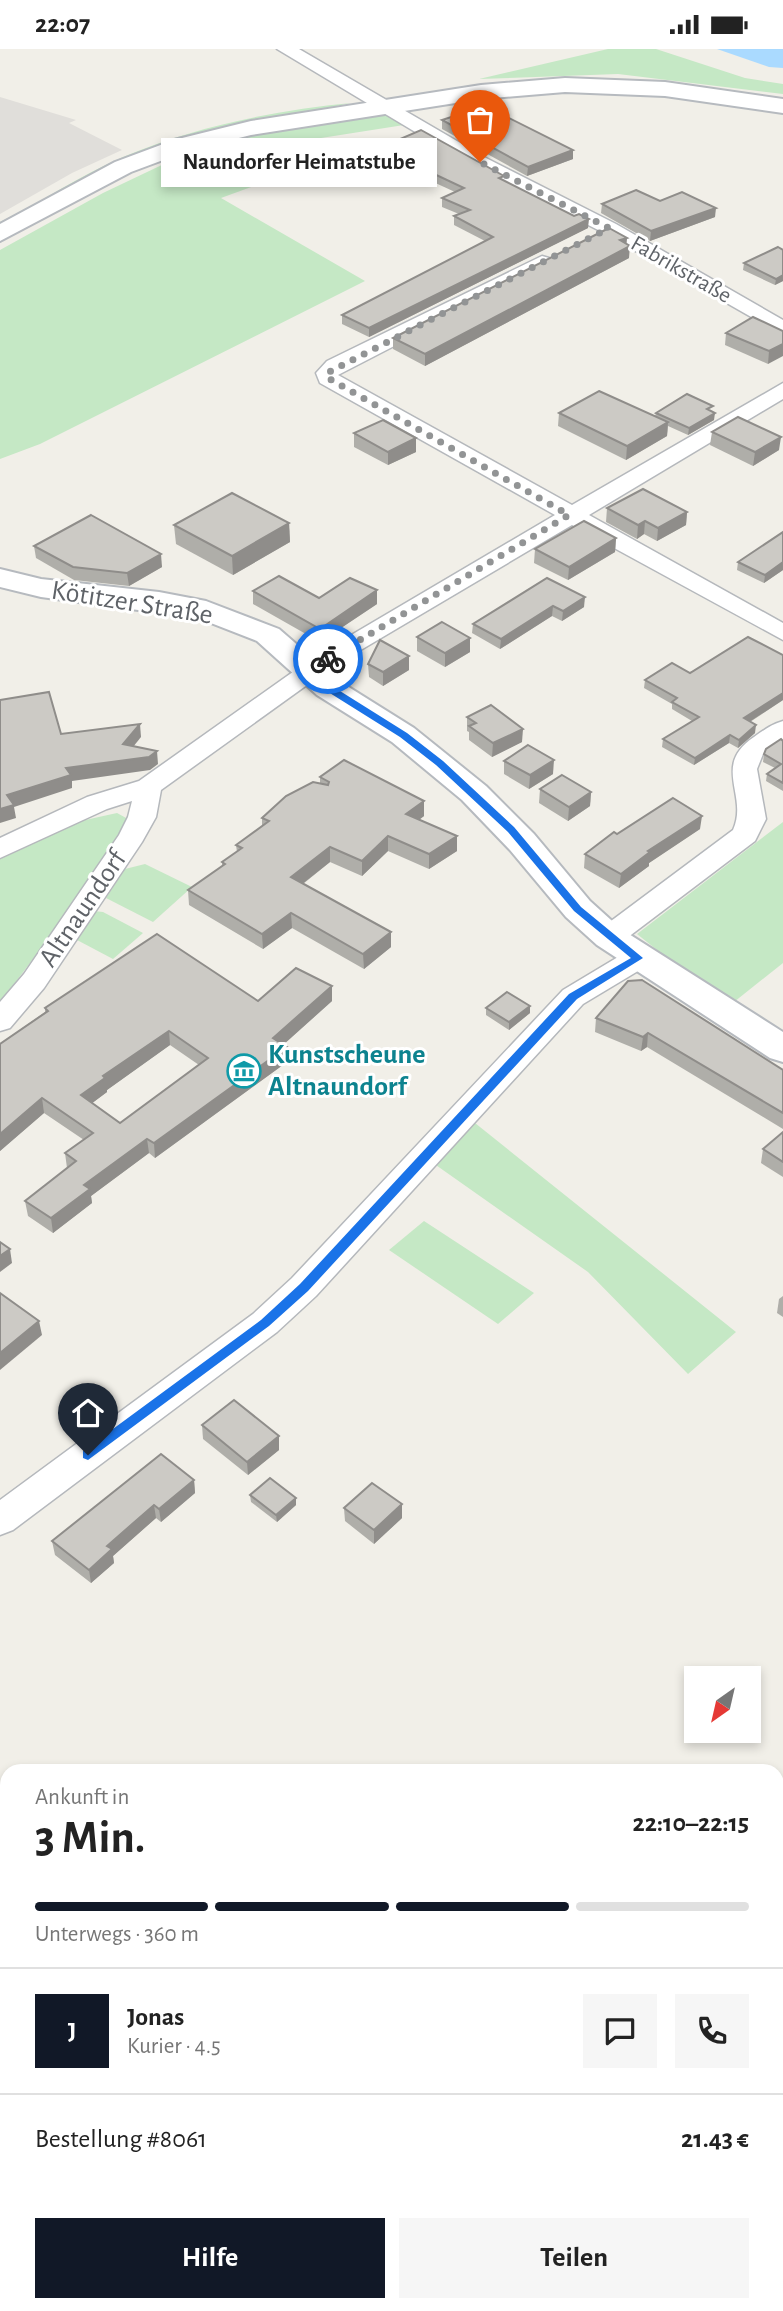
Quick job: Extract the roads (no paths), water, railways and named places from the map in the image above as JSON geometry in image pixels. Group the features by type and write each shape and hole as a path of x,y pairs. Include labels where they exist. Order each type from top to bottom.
{"street":[{"name":"Fabrikstraße","path":"286,49 480,162 609,228 783,329"},
{"path":"0,234 122,167 182,145 251,128 481,92 565,85 665,89 783,106"},
{"path":"584,241 609,228"},
{"path":"559,253 327,373 328,378 783,633"},
{"name":"Altnaundorf","path":"0,849 97,803 148,787 309,671 783,390"},
{"name":"Kötitzer Straße","path":"0,579 41,589 159,601 206,610 268,635 328,688 403,735 474,793 511,830 578,909 609,937 783,1049"},
{"path":"609,937 745,835 752,819 744,769 752,750 783,729"},
{"name":"Altnaundorf","path":"0,1021 34,981 132,836 142,817 148,787"},
{"path":"0,1520 265,1323 304,1287 573,997 638,958"}],"water":[{"path":"717,49 783,49 783,68 769,67"}],"place":[{"name":"Naundorfer Heimatstube","path":"480,162"},
{"name":"Kunstscheune Altnaundorf","path":"244,1071"}]}
